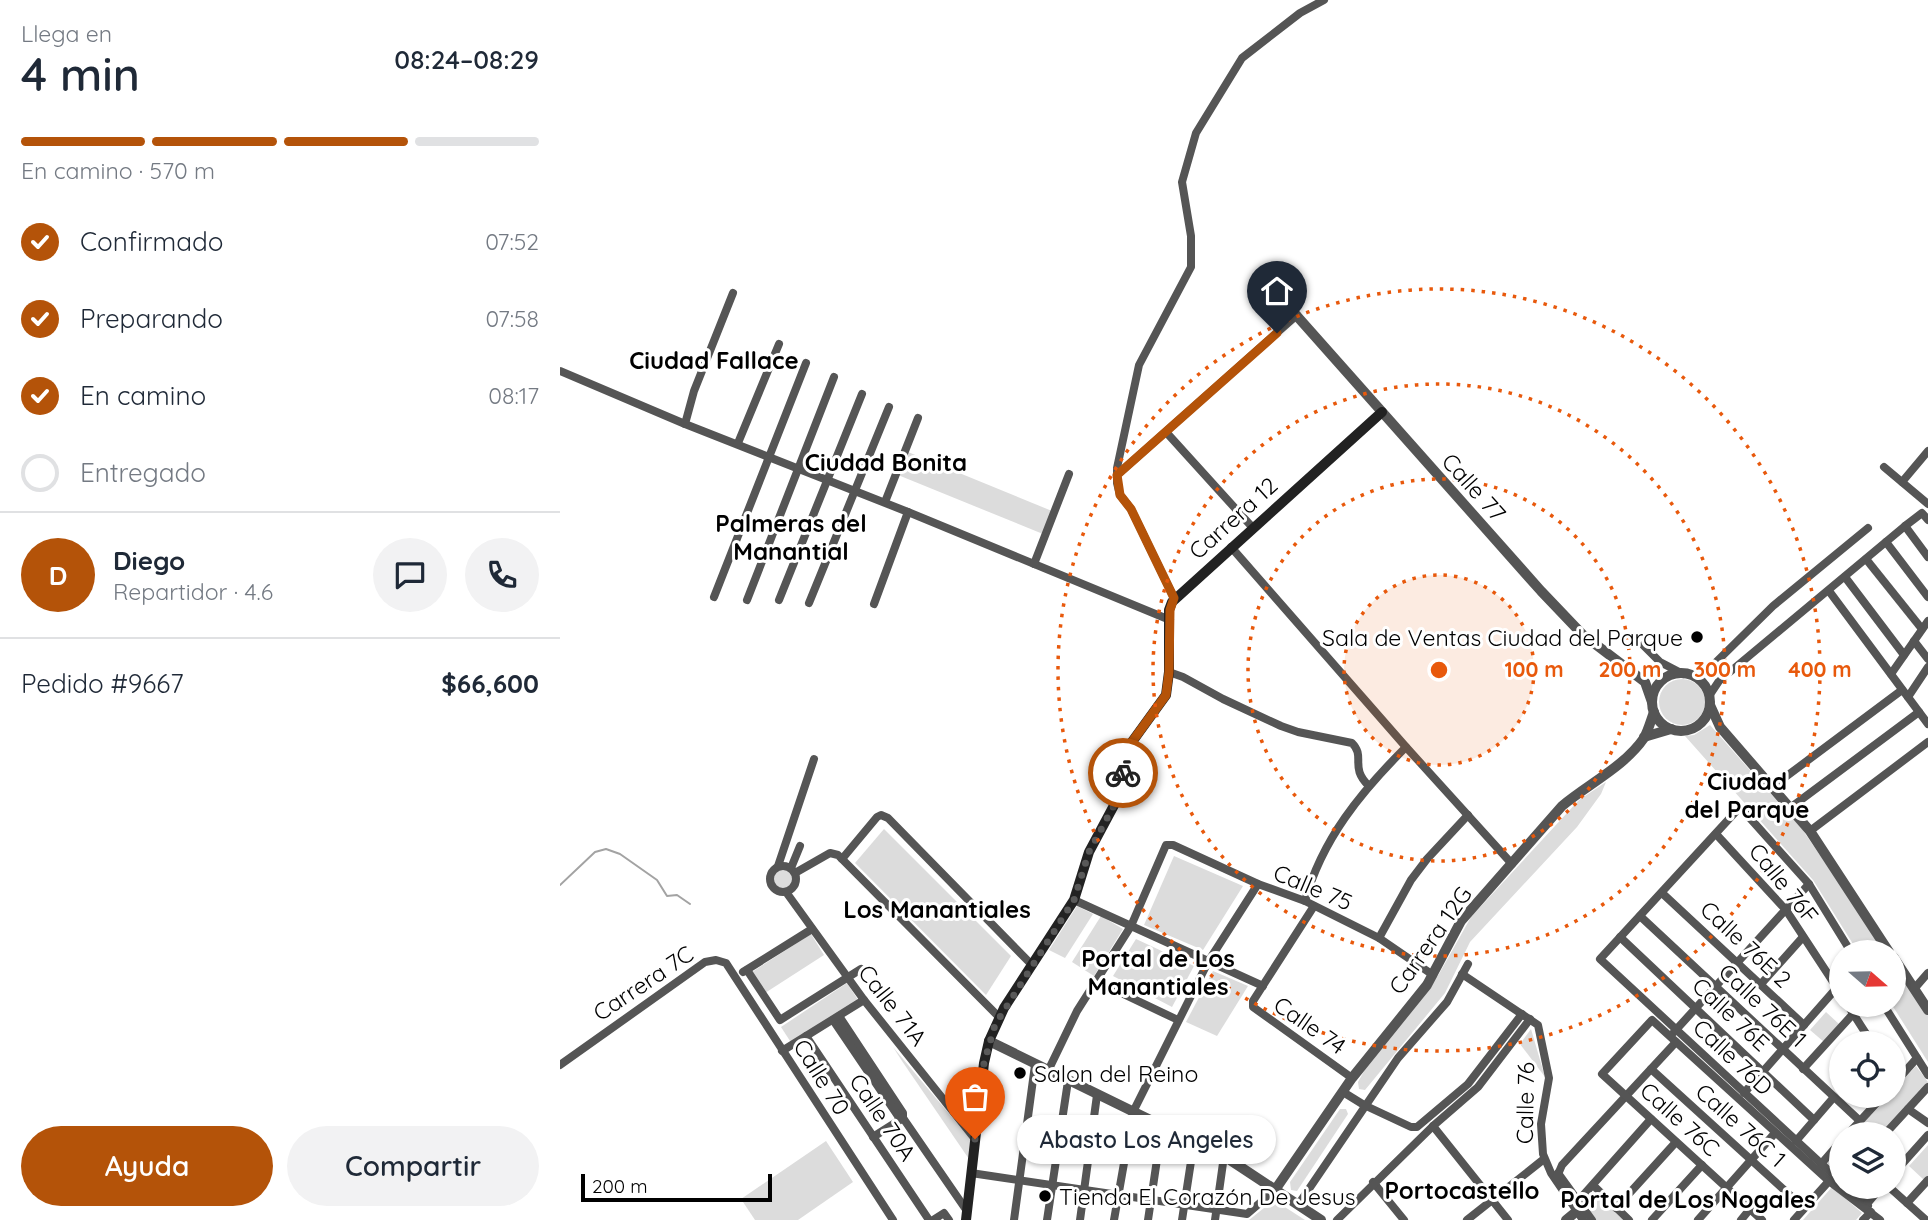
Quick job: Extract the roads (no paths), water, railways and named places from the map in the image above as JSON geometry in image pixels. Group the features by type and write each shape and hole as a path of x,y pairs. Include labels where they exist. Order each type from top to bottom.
{"main road":[{"name":"Carrera 12","path":"1174,598 1382,412"},
{"path":"966,1216 989,1041 999,1017 1074,900 1089,852 1119,796 1129,746 1163,701 1168,688 1170,606 1174,598"}],"street":[{"path":"1174,598 1131,509 1120,495 1117,475 1139,365 1191,267 1191,236 1182,182 1196,133 1242,58 1300,13 1324,0"},
{"name":"Calle 77","path":"1273,289 1582,634 1645,682 1653,707"},
{"path":"685,424 694,391 733,293"},
{"path":"1117,475 1297,316"},
{"path":"738,443 779,344"},
{"path":"714,597 806,363"},
{"path":"560,371 1170,620"},
{"path":"747,600 834,377"},
{"path":"779,600 862,394"},
{"path":"809,603 889,408"},
{"path":"885,502 918,418"},
{"path":"1166,432 1253,528"},
{"path":"1902,482 1928,451"},
{"path":"1884,467 1924,501 1928,490"},
{"path":"1034,564 1069,474"},
{"path":"874,604 908,512"},
{"path":"1868,528 1773,606 1708,670 1700,675 1687,674 1665,678 1654,693 1653,707 1658,719 1671,729 1688,731 1696,727 1703,721 1719,681 1905,526 1922,513 1928,520"},
{"path":"1905,526 1928,557"},
{"path":"1886,542 1928,597"},
{"path":"1231,547 1512,864"},
{"path":"1866,559 1922,629"},
{"path":"1845,577 1903,655"},
{"path":"1790,808 1925,716 1829,591"},
{"path":"1891,674 1928,621"},
{"path":"1914,641 1928,659"},
{"path":"1643,645 1660,662 1700,680 1720,727 1810,831 1881,940"},
{"path":"1772,787 1905,693 1928,667"},
{"path":"1169,672 1281,726 1352,743 1357,748 1360,777 1369,786"},
{"name":"Carrera 12G","path":"1275,1190 1342,1091 1427,985 1461,921 1562,806 1617,765 1644,737 1653,707"},
{"name":"Carrera 12G","path":"1644,737 1671,729"},
{"path":"1810,831 1928,742"},
{"path":"1305,901 1312,876 1324,851 1369,786 1406,747"},
{"path":"800,846 793,871 796,883 786,892 776,890 770,881 771,873 778,866 814,758"},
{"path":"1620,937 1740,807 1809,884 1844,940"},
{"path":"1379,937 1411,880 1468,815"},
{"path":"842,859 877,817 888,818 1032,965"},
{"name":"Calle 76F","path":"1717,834 1786,909 1829,973"},
{"name":"Calle 75","path":"1131,926 1163,848 1173,845 1258,884 1305,901 1379,937 1433,975"},
{"path":"793,871 830,853 842,859 999,1017"},
{"path":"778,866 784,865 793,871"},
{"path":"1114,1220 1133,1112 1208,962 1258,884"},
{"path":"1557,1176 1562,1165 1651,1069 1696,1008 1809,884"},
{"name":"Calle 71A","path":"786,892 864,1000 975,1139"},
{"name":"Calle 76E 2","path":"1661,893 1804,1025"},
{"name":"Calle 74","path":"1074,900 1263,986 1253,1001 1256,1011 1352,1078"},
{"path":"1263,986 1314,906"},
{"name":"Calle 76E 1","path":"1640,916 1829,1092"},
{"path":"1048,1071 1077,1011 1131,926"},
{"path":"736,977 812,929"},
{"name":"Calle 76D","path":"1620,937 1600,959 1674,1036 1829,1181"},
{"name":"Calle 76E","path":"1620,937 1815,1120"},
{"path":"1761,984 1803,937"},
{"name":"Calle 70","path":"716,960 726,963 736,977 893,1220"},
{"name":"Carrera 7C","path":"560,1065 705,962 716,960"},
{"name":"Carrera 12G","path":"1298,1205 1398,1058 1447,1002 1468,964"},
{"path":"747,970 780,1020 860,969"},
{"path":"1914,989 1928,973"},
{"path":"1337,1220 1373,1182 1478,1087 1526,1016 1462,974"},
{"path":"1906,977 1928,1010"},
{"path":"1096,981 1178,1020"},
{"path":"1744,1093 1829,999"},
{"path":"782,1051 864,1000"},
{"name":"Calle 74","path":"1342,1091 1411,1128 1417,1127 1468,1084 1526,1016"},
{"name":"Calle 76","path":"1526,1016 1540,1029 1548,1068 1548,1087 1540,1138 1545,1159 1580,1209 1592,1220"},
{"path":"1803,1069 1850,1017"},
{"path":"1891,1017 1928,1075"},
{"path":"836,1018 903,1113 902,1118 966,1216"},
{"name":"Calle 76D","path":"1602,1074 1652,1020 1744,1093 1829,1171"},
{"name":"Calle 70A","path":"806,1036 931,1220"},
{"path":"989,1041 1224,1156 1321,1220"},
{"path":"1906,1069 1917,1058"},
{"path":"1014,1220 1035,1065"},
{"name":"Calle 76C 1","path":"1651,1069 1804,1208"},
{"name":"Calle 76C","path":"1602,1074 1762,1220"},
{"path":"1047,1220 1068,1081"},
{"path":"1896,1122 1928,1087"},
{"path":"1080,1220 1097,1095"},
{"path":"1796,1141 1829,1104"},
{"name":"Calle 76E 1","path":"1846,1108 1860,1121"},
{"path":"1860,1121 1872,1108"},
{"path":"1908,1109 1928,1123"},
{"path":"873,1137 902,1118"},
{"path":"1566,1220 1580,1209 1593,1185 1651,1119"},
{"path":"1149,1220 1162,1126"},
{"path":"1433,1126 1508,1220"},
{"path":"1698,1220 1775,1133"},
{"path":"1906,1160 1928,1135"},
{"path":"1182,1220 1194,1142"},
{"path":"1616,1208 1676,1142"},
{"path":"1821,1164 1829,1155"},
{"path":"1215,1220 1224,1156"},
{"path":"1467,1220 1545,1159"},
{"path":"1652,1220 1702,1165"},
{"path":"971,1173 1249,1214 1275,1190"},
{"path":"1907,1203 1928,1180"},
{"path":"1794,1220 1829,1181"},
{"path":"1373,1182 1405,1220"},
{"path":"1593,1185 1629,1220"},
{"name":"Calle 76D","path":"1856,1199 1869,1208"},
{"name":"Calle 76D","path":"1860,1199 1880,1220"},
{"path":"1863,1220 1874,1199"},
{"path":"1903,1199 1926,1220"},
{"path":"1741,1220 1750,1209"},
{"path":"931,1220 947,1216"}],"waterway":[{"path":"560,885 595,852 606,849 620,854 657,880 667,896 677,895 690,904"}],"place":[{"name":"Sala de Ventas Ciudad del Parque","path":"1697,637"},
{"name":"Salon del Reino","path":"1020,1073"},
{"name":"Abasto Los Angeles","path":"975,1139"},
{"name":"Tienda El Corazón De Jesus","path":"1045,1196"}],"district":[{"name":"Ciudad Fallace","path":"714,360"},
{"name":"Ciudad Bonita","path":"886,462"},
{"name":"Palmeras del Manantial","path":"791,537"},
{"name":"Ciudad del Parque","path":"1747,795"},
{"name":"Los Manantiales","path":"937,909"},
{"name":"Portal de Los Manantiales","path":"1158,972"},
{"name":"Portocastello","path":"1462,1190"},
{"name":"Portal de Los Nogales","path":"1688,1199"}]}
